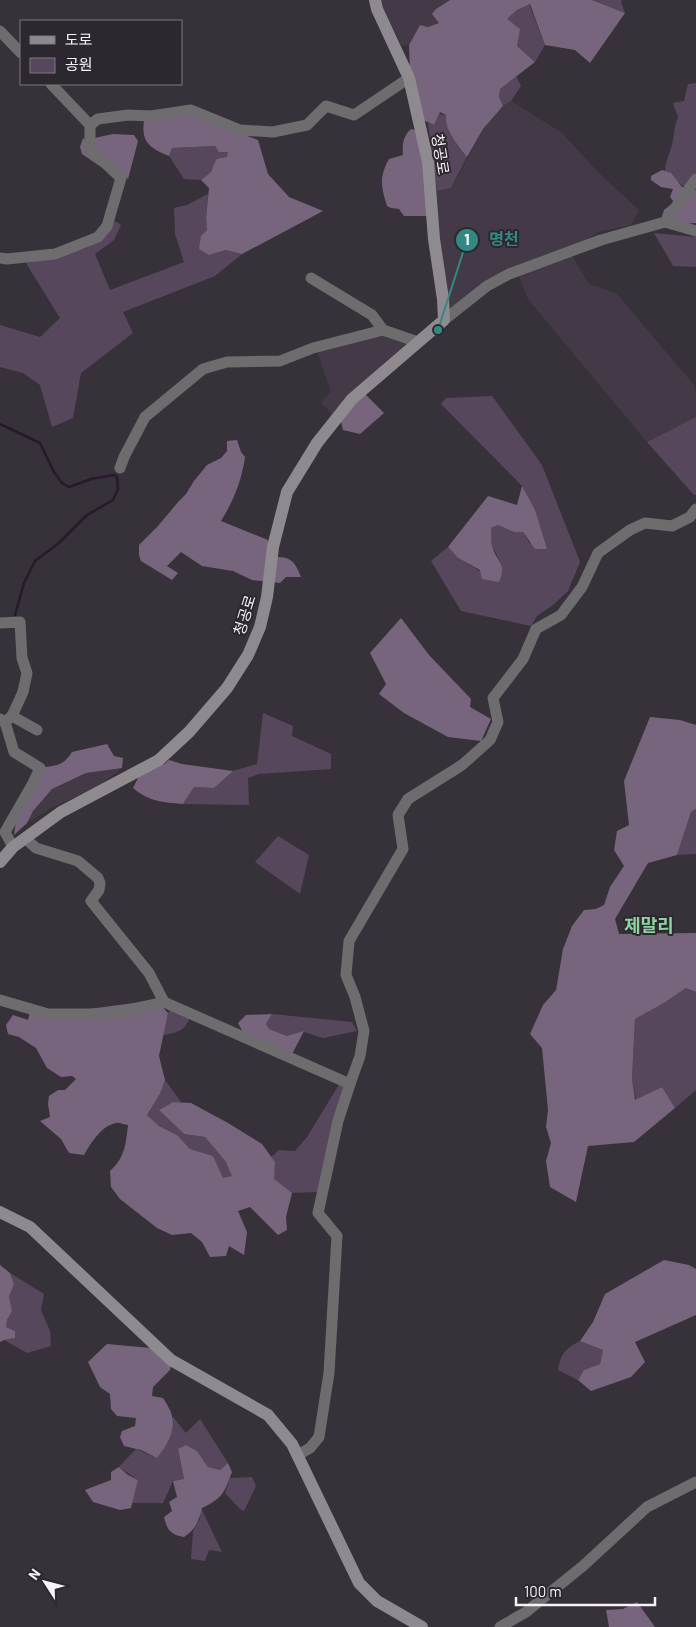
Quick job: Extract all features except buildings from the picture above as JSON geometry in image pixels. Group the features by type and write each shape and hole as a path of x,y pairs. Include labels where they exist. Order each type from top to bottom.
{"street":[{"path":"367,0 376,5"},
{"name":"청공로","path":"376,5 409,78 428,162 434,239 443,299 444,320"},
{"path":"0,31 20,52"},
{"path":"90,125 98,119 128,115 151,116 191,110 240,130 273,132 307,125 326,106 354,115 409,78"},
{"path":"0,258 7,260 55,254 98,237 107,226 121,178 90,149 90,125 52,85"},
{"path":"696,179 665,222 696,231"},
{"name":"청공로","path":"0,862 13,847 61,812 159,760 189,732 227,688 248,655 260,627 267,596 273,547 287,492 317,444 352,399 444,320 487,286 509,274 601,240 665,222"},
{"path":"311,278 372,315 383,330"},
{"path":"120,468 145,417 204,369 227,362 280,361 313,348 383,330 418,342"},
{"path":"298,1454 310,1448 319,1437 329,1373 338,1236 318,1213 338,1121 360,1056 364,1030 355,997 346,975 349,940 403,849 398,815 408,799 462,765 490,740 498,722 493,698 523,659 536,629 561,615 582,587 598,553 630,530 645,523 672,526 690,517 696,509"},
{"path":"0,624 20,622 22,658 27,673 23,692 4,721"},
{"path":"4,721 37,730"},
{"path":"4,721 14,752 40,768 5,832 13,847"},
{"path":"25,838 36,848 78,861 98,878 100,883 98,890 90,901 150,973 164,1002"},
{"path":"0,1000 48,1014 110,1014 164,1002 350,1084"},
{"path":"0,1212 30,1227 171,1360 268,1415 298,1454 359,1583 377,1601 422,1627"},
{"path":"500,1627 526,1612 601,1552 616,1534 647,1507 696,1482"}],"shaded area":[{"path":"379,0 450,0 436,9 439,23 428,27 420,25 409,45 402,46"},
{"path":"450,0 592,0 625,13 590,63 575,50 545,45 530,4 517,10 507,19 520,29 517,46 535,62 500,89 499,97 503,106 483,129 467,157 449,132 446,115 440,112 434,125 423,120 410,74 409,45 420,25 428,27 439,23 432,14"},
{"path":"511,101 562,133 599,173 639,210 631,225 598,232 581,243 448,312 434,198 437,191 452,188 483,129 503,106"},
{"path":"187,114 258,140 268,174 289,197 323,211 242,254 226,250 209,255 199,249 201,236 207,230 206,217 209,188 201,180 211,172 217,159 227,157 228,152 219,152 215,146 172,148 169,156 148,144 143,128 144,121"},
{"path":"411,129 415,130 425,168 428,216 404,216 399,209 387,206 383,193 382,177 386,165 389,159 403,155 404,141"},
{"path":"113,134 134,135 138,141 128,179 118,170 104,169 82,154 80,147 83,138 85,140"},
{"path":"662,170 671,173 682,187 696,190 696,223 682,224 662,216 664,210 674,202 670,197 673,189 661,187 651,180 651,176"},
{"path":"571,254 589,284 616,293 694,385 696,392 696,417 647,442 528,299 518,274"},
{"path":"382,333 412,343 333,415 321,402 331,392 317,351"},
{"path":"355,392 366,395 384,413 360,434 343,430 338,409"},
{"path":"237,440 245,457 244,466 236,491 221,521 268,540 268,556 289,559 295,565 301,577 286,577 280,583 252,580 233,571 202,566 181,552 167,566 178,573 172,580 141,561 139,545 186,494 207,465 221,458 227,451 227,441"},
{"path":"522,486 535,510 547,549 535,549 523,532 514,532 498,525 491,528 492,545 502,570 499,582 482,579 480,570 458,558 448,547 488,496 517,505"},
{"path":"401,618 429,655 471,699 470,707 491,719 481,741 448,737 404,713 379,694 386,684 370,653"},
{"path":"650,717 680,720 696,725 696,809 691,812 677,855 648,863 615,919 619,934 696,933 696,992 686,988 635,1019 632,1078 635,1100 662,1087 675,1108 634,1142 588,1146 576,1202 550,1187 546,1161 551,1143 546,1127 548,1110 542,1048 530,1034 543,1005 556,990 563,949 572,926 584,910 596,909 604,905 610,887 624,866 614,850 617,831 629,825 624,781"},
{"path":"107,744 114,756 123,758 122,768 86,773 52,789 33,811 27,823 14,835 16,821 44,767 60,764 72,752"},
{"path":"169,760 182,764 233,771 214,788 194,787 183,804 151,799 133,788 139,776 157,765 163,765"},
{"path":"122,768 99,786 51,808 27,823 33,811 52,789 86,773"},
{"path":"156,1000 168,1013 159,1056 165,1080 160,1094 147,1115 159,1126 177,1135 190,1149 213,1156 223,1178 232,1176 226,1162 205,1137 184,1134 159,1110 173,1102 191,1103 262,1144 275,1162 274,1179 292,1193 286,1217 287,1230 278,1235 250,1207 238,1211 247,1232 244,1255 229,1246 226,1256 210,1257 202,1242 191,1233 172,1235 157,1228 120,1199 111,1187 110,1171 122,1155 128,1125 117,1123 106,1128 97,1136 84,1155 69,1153 61,1139 40,1121 50,1117 49,1096 58,1090 65,1090 76,1079 72,1076 61,1077 47,1068 36,1048 19,1037 8,1034 6,1025 13,1015 28,1020 30,1012 89,1009"},
{"path":"272,1014 266,1024 269,1029 287,1036 304,1031 292,1054 244,1034 238,1023 246,1015"},
{"path":"664,1260 689,1265 696,1269 696,1315 635,1342 645,1362 631,1377 591,1391 578,1380 584,1370 600,1364 603,1350 580,1341 593,1322 605,1294"},
{"path":"0,1265 10,1273 14,1284 9,1297 12,1311 7,1320 6,1327 15,1331 15,1338 0,1342"},
{"path":"107,1344 151,1348 171,1366 170,1370 153,1387 152,1396 163,1398 171,1411 173,1422 169,1438 157,1458 141,1450 124,1446 120,1437 122,1431 135,1426 136,1418 117,1416 111,1409 110,1394 100,1387 88,1362"},
{"path":"186,1445 197,1451 208,1467 220,1470 228,1463 232,1472 222,1494 219,1498 202,1508 196,1524 184,1537 170,1531 164,1517 172,1511 169,1502 177,1497 173,1481 184,1479 178,1449"},
{"path":"119,1467 128,1475 138,1480 131,1508 120,1510 93,1502 85,1490 111,1480 111,1472"},
{"path":"637,1602 655,1627 609,1627 606,1610 623,1609"}],"green space":[{"path":"592,0 622,0 625,13"},
{"path":"529,4 545,45 535,62 517,46 507,19 517,10"},
{"path":"516,76 521,86 511,101 503,106 499,97 500,89"},
{"path":"696,83 696,173 686,187 665,171 678,117 673,103 684,101 688,84"},
{"path":"439,114 446,115 449,132 467,157 451,188 437,191 428,123 434,125"},
{"path":"215,146 228,152 228,157 214,164 211,172 201,180 184,179 169,156 172,148"},
{"path":"208,194 206,217 209,255 226,250 242,254 215,276 123,312 133,333 81,373 73,418 52,427 40,385 23,373 0,367 0,325 40,337 60,318 26,263 86,248 115,221 121,225 114,240 95,254 110,290 184,262 175,234 174,208 187,205"},
{"path":"654,233 696,237 696,267 673,266"},
{"path":"492,396 542,465 580,562 568,591 537,616 531,626 461,611 431,561 448,547 458,558 480,571 501,563 492,546 491,528 498,525 514,532 523,532 530,544 522,486 441,404 446,398"},
{"path":"696,417 696,495 694,495 647,442"},
{"path":"263,713 293,726 292,736 331,754 331,769 259,774 248,778 249,805 183,804 194,787 214,788 233,771 257,764"},
{"path":"696,809 696,854 677,855 691,812"},
{"path":"278,836 309,855 300,894 255,862"},
{"path":"686,988 696,992 696,1090 675,1108 662,1087 636,1100 632,1078 635,1019"},
{"path":"171,1009 190,1017 186,1025 180,1030 163,1035 168,1013"},
{"path":"272,1014 352,1022 357,1031 323,1038 304,1032 287,1036 268,1029 266,1024"},
{"path":"165,1080 181,1102 173,1102 159,1110 184,1134 205,1137 226,1162 233,1176 223,1178 212,1156 190,1149 177,1135 159,1126 147,1115 160,1094"},
{"path":"340,1083 346,1086 317,1192 292,1193 273,1179 275,1162 271,1157 279,1150 295,1151 307,1137"},
{"path":"10,1273 44,1294 41,1310 50,1331 51,1346 27,1353 4,1340 15,1338 15,1331 6,1327 7,1320 12,1311 9,1297 14,1284"},
{"path":"580,1341 603,1350 600,1364 584,1370 578,1380 558,1370 564,1352"},
{"path":"173,1417 186,1433 200,1419 228,1463 220,1470 208,1467 197,1451 186,1445 178,1450 184,1479 173,1481 163,1503 132,1503 138,1480 119,1467 136,1449 157,1458 169,1439"},
{"path":"252,1477 256,1486 244,1511 225,1493 230,1478"},
{"path":"201,1508 222,1552 209,1550 205,1561 191,1559 193,1531 200,1519"}],"waterway":[{"path":"0,424 40,443 54,472 62,483 69,487 91,479 114,475 117,477 118,489 113,500 87,515 59,543 35,561 24,583 15,615"}],"place":[{"name":"명천","path":"438,330"}],"district":[{"name":"제말리","path":"649,925"}]}
